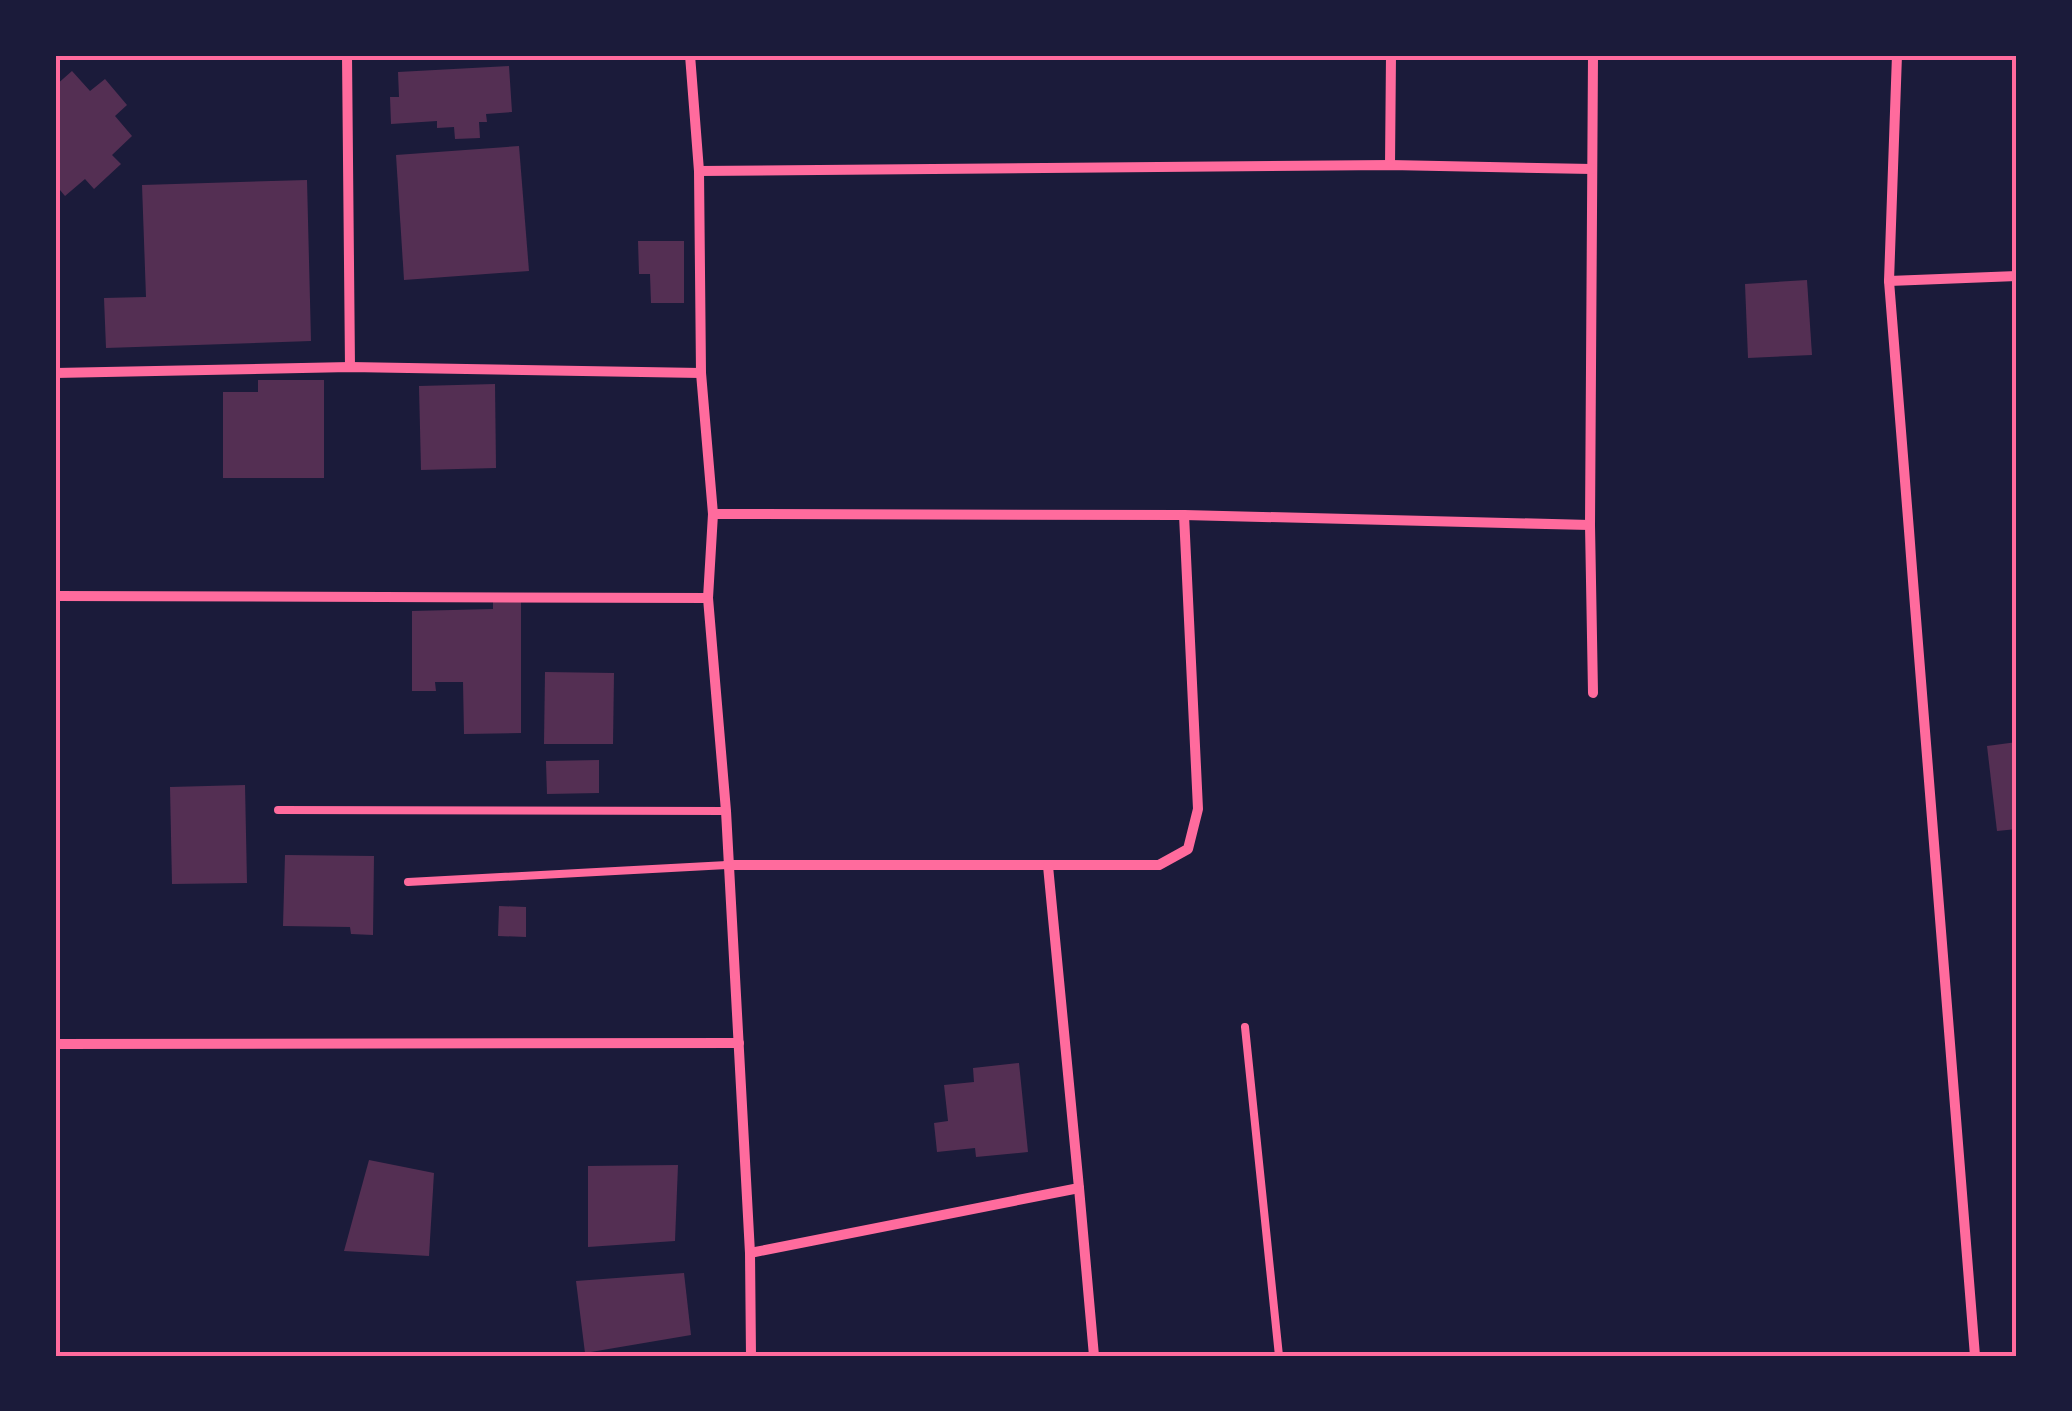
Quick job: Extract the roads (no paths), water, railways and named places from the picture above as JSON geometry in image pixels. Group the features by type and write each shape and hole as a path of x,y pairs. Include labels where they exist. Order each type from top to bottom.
{"street":[{"path":"347,55 350,366"},
{"path":"690,55 699,171 700,373 713,514 708,598 726,810 750,1253 751,1356"},
{"path":"1390,165 1391,55"},
{"path":"1592,55 1593,693"},
{"path":"1897,55 1888,281 1975,1356"},
{"path":"699,171 1390,165 1592,169"},
{"path":"1888,281 2017,276"},
{"path":"55,373 350,366 700,373"},
{"path":"713,514 1184,515 1590,525"},
{"path":"727,865 1159,865 1188,849 1198,809 1184,515"},
{"path":"55,596 708,598"},
{"path":"1048,866 1094,1356"},
{"path":"55,1044 739,1043"},
{"path":"750,1253 1079,1188"}],"lane":[{"path":"278,810 726,810"},
{"path":"408,882 727,865"},
{"path":"1245,1027 1279,1356"}]}
